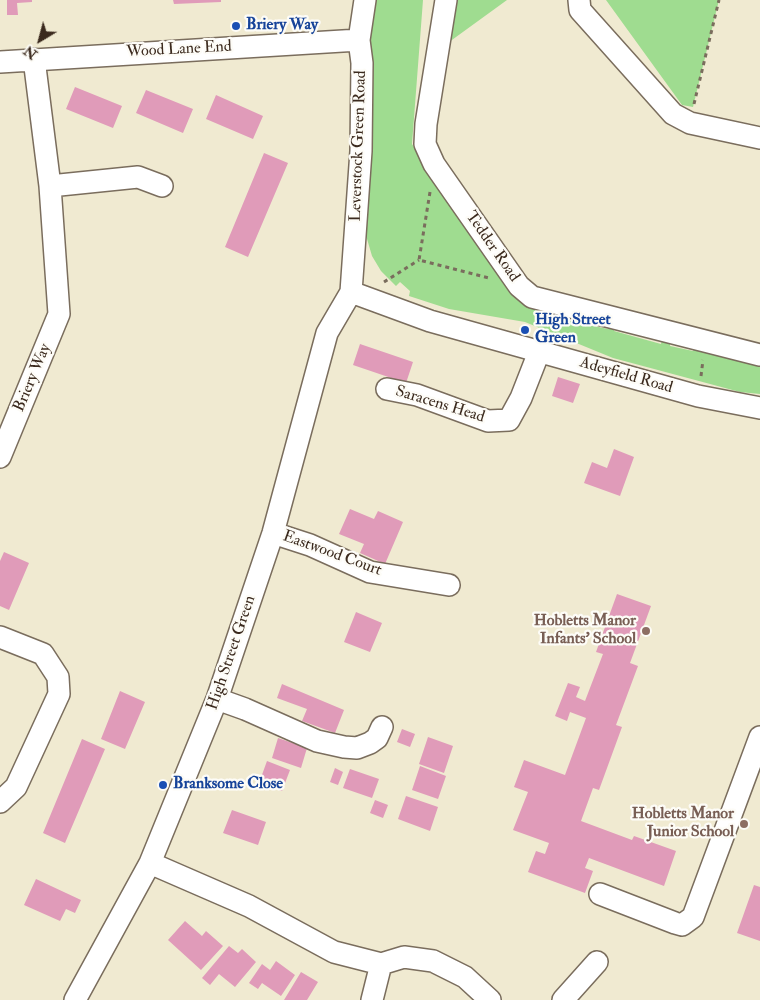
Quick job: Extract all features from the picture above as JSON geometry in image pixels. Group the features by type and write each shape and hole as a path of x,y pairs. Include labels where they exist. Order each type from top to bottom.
{"street":[{"name":"Leverstock Green Road","path":"351,292 361,151 362,63 359,40 366,0"},
{"name":"Tedder Road","path":"446,0 426,124 425,144 434,164 519,286 532,297 760,355"},
{"path":"579,0 580,10 673,114 690,123 760,138"},
{"name":"Wood Lane End","path":"0,62 359,40"},
{"name":"Briery Way","path":"0,457 60,314 50,186 34,59"},
{"path":"50,186 138,177 162,186"},
{"name":"Adeyfield Road","path":"351,292 430,321 539,352 698,396 760,408"},
{"name":"High Street Green","path":"75,1000 150,863 217,699 273,533 327,333 351,292"},
{"name":"Saracens Head","path":"387,389 416,395 488,421 509,420 521,398 539,352"},
{"name":"Eastwood Court","path":"273,533 310,545 370,572 449,585"},
{"path":"0,637 43,654 58,677 59,694 16,787 0,802"},
{"path":"217,699 246,709 317,741 344,747 357,748 370,743 377,738 382,727"},
{"path":"600,894 682,925 693,917 760,737"},
{"path":"150,863 249,906 334,952 381,964 404,957 433,961 465,977 490,1000"},
{"path":"564,1000 597,962"},
{"path":"372,1000 381,964"}],"path":[{"path":"690,123 719,0"},
{"path":"382,283 390,281 419,260 434,164"},
{"path":"419,260 519,286"}],"green space":[{"path":"369,0 423,0 412,144 444,192 551,312 552,317 608,329 611,326 615,327 614,331 661,344 662,339 670,341 670,346 693,351 695,347 760,363 760,394 740,392 613,358 525,322 449,309 409,296 410,291 400,282 396,286 381,271 372,256 365,232"},
{"path":"452,0 507,0 445,45"},
{"path":"606,0 719,0 693,107 682,105"}],"building":[{"path":"7,0 32,0 32,2 17,3 18,15 7,15"},
{"path":"173,0 221,0 221,2 174,4"},
{"path":"75,87 122,106 113,128 66,109"},
{"path":"146,90 193,109 183,133 136,113"},
{"path":"216,95 263,116 253,139 206,119"},
{"path":"264,153 288,163 248,257 225,247"},
{"path":"360,344 413,362 406,383 353,365"},
{"path":"558,377 580,384 573,403 552,396"},
{"path":"614,449 634,457 620,496 584,483 592,462 607,468"},
{"path":"350,509 374,519 378,511 403,522 385,564 360,553 364,544 339,534"},
{"path":"4,552 29,563 9,610 0,606 0,561"},
{"path":"617,594 651,606 630,663 638,666 616,725 622,727 599,790 593,788 581,821 632,840 634,836 676,851 664,886 589,858 585,868 593,871 585,893 528,872 536,851 545,854 549,843 513,830 528,792 514,787 524,760 565,775 586,718 570,712 567,721 555,716 568,683 580,687 576,697 585,701 603,654 596,652"},
{"path":"356,612 382,623 370,652 344,642"},
{"path":"282,684 344,710 335,733 302,721 307,709 277,698"},
{"path":"120,691 145,702 125,749 101,739"},
{"path":"402,729 415,734 410,747 397,742"},
{"path":"428,737 453,746 444,773 419,764"},
{"path":"278,738 307,748 301,768 272,758"},
{"path":"82,739 105,749 65,843 43,833"},
{"path":"267,761 290,770 282,791 259,783"},
{"path":"420,766 446,776 438,799 412,790"},
{"path":"335,768 343,772 338,785 330,782"},
{"path":"350,769 379,779 372,798 343,788"},
{"path":"406,796 438,807 430,831 398,819"},
{"path":"375,800 388,805 383,818 370,813"},
{"path":"232,810 266,822 258,845 223,833"},
{"path":"36,879 81,900 75,913 66,909 60,921 24,905"},
{"path":"754,885 760,887 760,941 737,933"},
{"path":"185,921 202,936 206,931 223,946 201,970 168,940"},
{"path":"229,946 238,953 242,949 256,962 235,987 219,974 210,985 202,978"},
{"path":"276,961 295,975 281,996 262,983 258,989 249,983 262,964 270,970"},
{"path":"301,972 318,982 307,1000 284,1000"}],"place":[{"name":"Briery Way","path":"236,26"},
{"name":"High Street Green","path":"525,330"},
{"name":"Hobletts Manor Infants' School","path":"646,631"},
{"name":"Branksome Close","path":"163,785"},
{"name":"Hobletts Manor Junior School","path":"744,824"}]}
